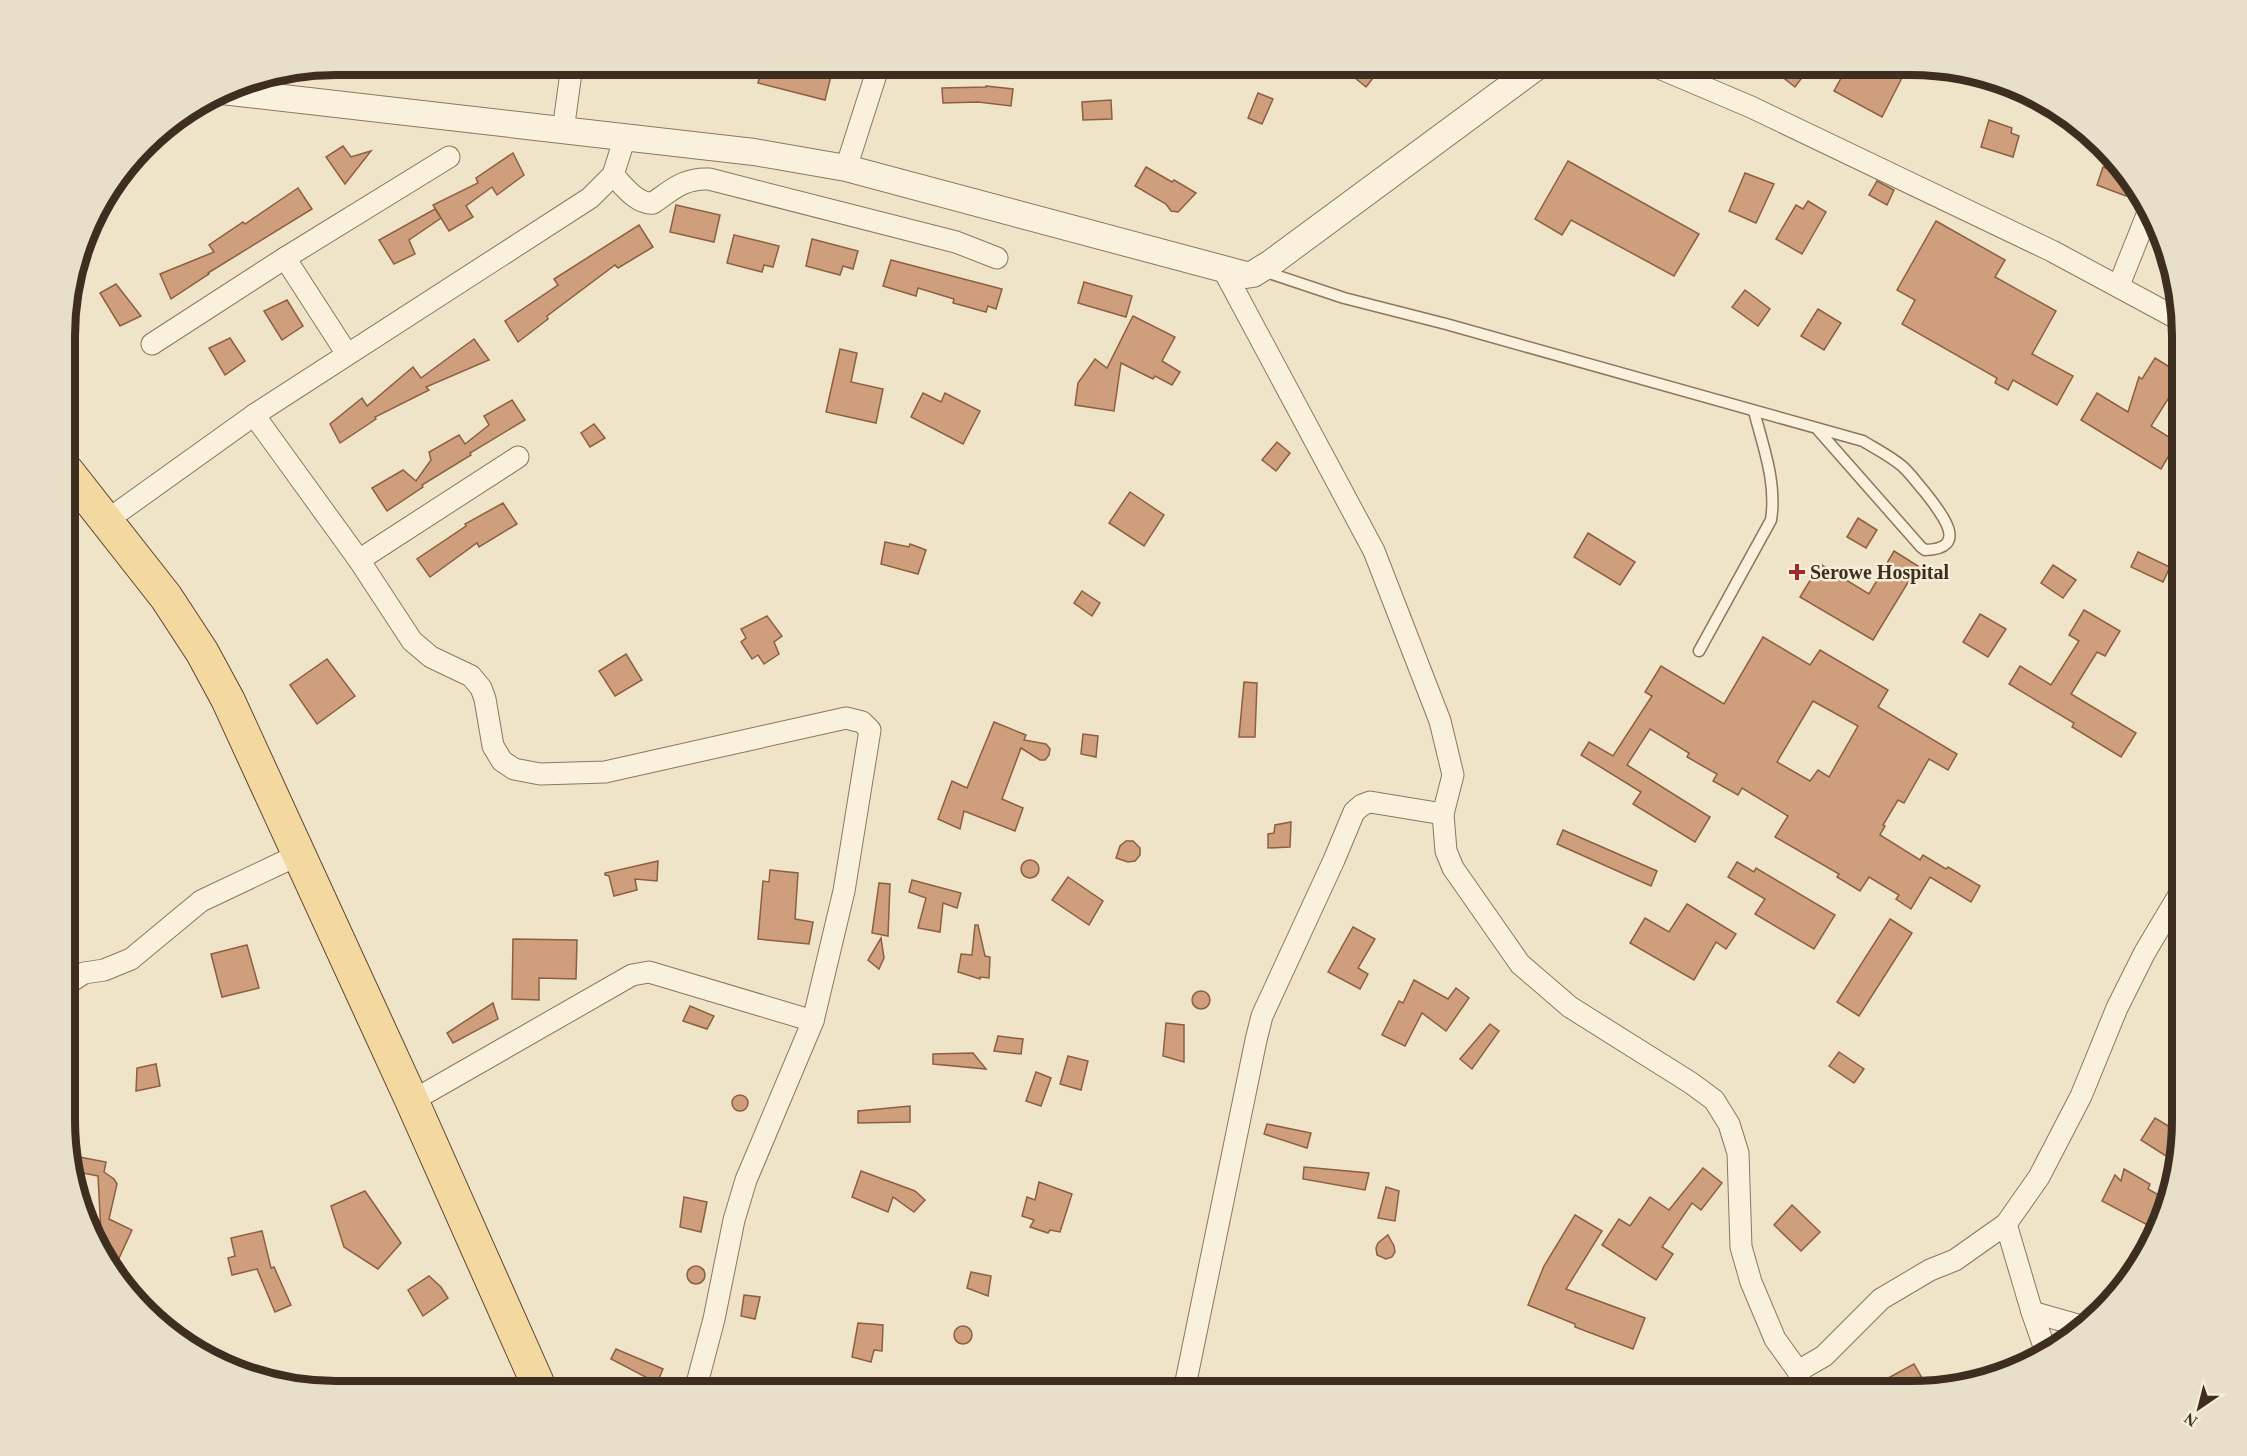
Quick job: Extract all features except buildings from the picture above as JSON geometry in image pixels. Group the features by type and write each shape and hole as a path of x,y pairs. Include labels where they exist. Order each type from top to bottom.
{"main road":[{"path":"75,489 106,521 166,597 202,652 228,700 412,1101 537,1381"}],"street":[{"path":"562,131 570,75"},
{"path":"846,168 876,75"},
{"path":"241,93 754,152 846,168 1246,275 1260,270 1524,75"},
{"path":"1677,75 1762,112 2052,251 2171,315"},
{"path":"106,521 254,415 590,198 613,175 625,137"},
{"path":"152,344 448,157"},
{"path":"613,175 637,198 648,204 686,181 695,178 709,178 956,242 997,258"},
{"path":"2119,285 2145,221"},
{"path":"285,258 347,354"},
{"path":"1223,269 1374,551 1440,721 1453,775 1443,814 1446,851 1453,868 1520,964 1570,1007 1691,1083 1714,1100 1729,1124 1737,1153 1741,1247 1748,1270 1774,1339 1800,1381 1881,1299 1930,1270 1955,1260 2006,1224 2040,1177 2081,1096 2117,1008 2145,952 2172,907"},
{"path":"254,415 359,560 412,641 431,657 471,676 481,688 494,746 502,761 514,769 540,774 605,772 846,718 862,722 870,730 850,857 813,1021 746,1180 734,1220 714,1319 698,1381"},
{"path":"359,560 518,457"},
{"path":"1186,1381 1262,1016 1354,812 1370,802 1443,814"},
{"path":"75,979 84,973 104,970 131,959 201,901 298,855"},
{"path":"412,1101 632,975 649,972 813,1021"},
{"path":"2006,1224 2043,1345"},
{"path":"2032,1312 2074,1324"}],"lane":[{"path":"1260,270 1344,298 1446,324 1863,441 1904,467 1941,512 1950,534 1946,543 1933,550 1925,550 1921,547 1818,430"},
{"path":"1700,651 1771,520 1774,502 1772,478 1754,411"}],"place":[{"name":"Serowe Hospital","path":"1797,572"}]}
